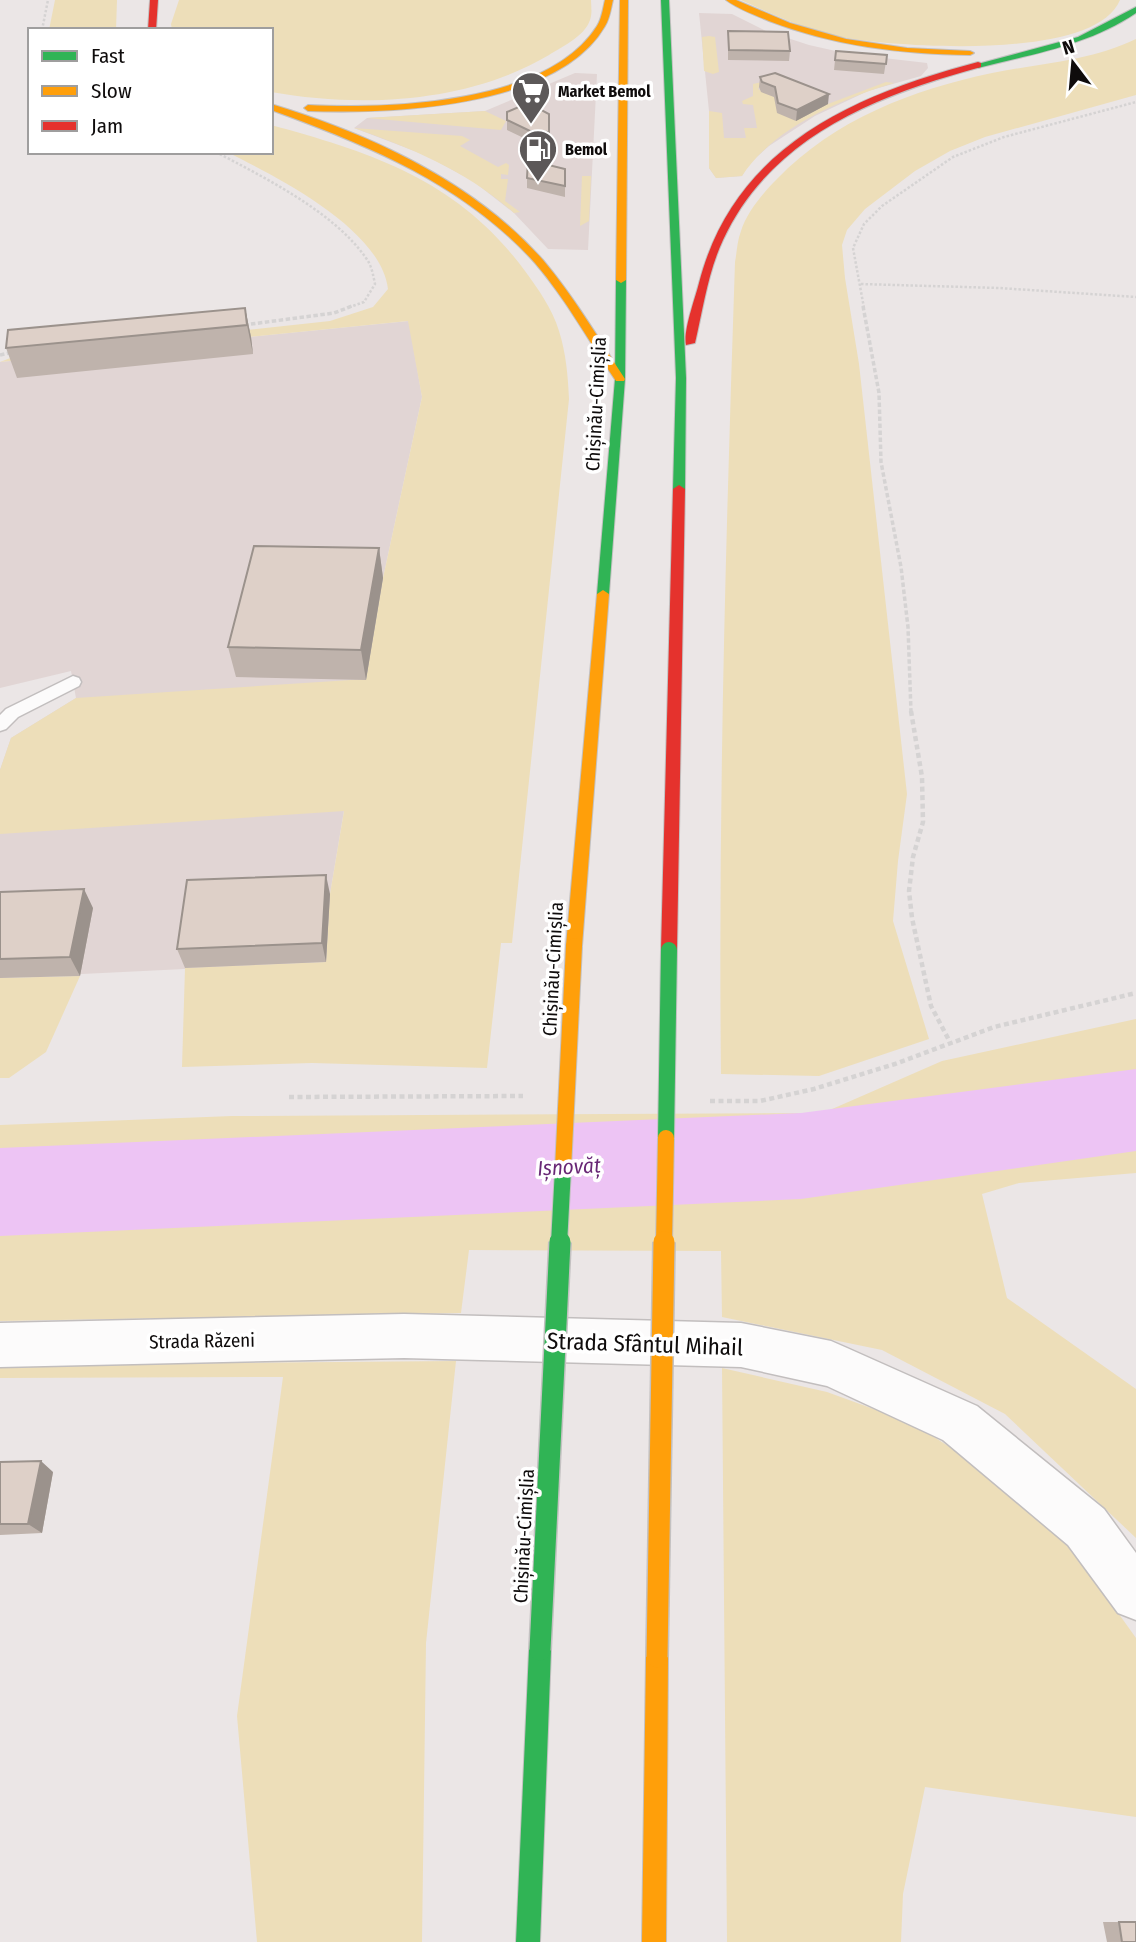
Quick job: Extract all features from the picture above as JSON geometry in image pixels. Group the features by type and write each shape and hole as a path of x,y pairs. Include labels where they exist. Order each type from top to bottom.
{"highway":[{"path":"152,28 153,0"},
{"path":"273,105 334,111 411,108 478,95 523,81 566,61 592,39 608,13 609,0"},
{"name":"Chișinău-Cimișlia","path":"528,1942 574,946 620,379 624,0"},
{"path":"654,1942 669,950 681,378 664,0"},
{"path":"730,0 753,14 836,43 901,52 945,54 1035,52"},
{"path":"681,378 716,245 724,226 754,181 799,139 839,113 885,92 936,74 1072,45 1118,25 1136,9"},
{"path":"273,106 403,158 475,201 537,260 620,379"}],"street":[{"name":"Strada Răzeni","path":"0,1345 404,1336"},
{"name":"Strada Sfântul Mihail","path":"404,1336 741,1345 831,1364 960,1423 1086,1527 1136,1595"}],"lane":[{"path":"0,725 12,713 74,682"}],"path":[{"path":"42,28 48,0"},
{"path":"951,1044 930,1006 912,918 909,891 913,858 923,822 922,776 912,727 908,627 901,568 881,461 878,393 853,248 864,224 882,206 953,157 995,140 1136,102"},
{"path":"220,154 259,175 346,236 368,260 375,284 364,302 334,313 234,326"},
{"path":"861,284 1059,291 1136,297"},
{"path":"0,355 16,351"},
{"path":"706,1101 760,1101 814,1089 994,1027 1136,993"},
{"path":"289,1097 535,1096"}],"shaded area":[{"path":"55,0 117,0 116,28 49,28"},
{"path":"179,0 591,0 589,23 580,34 568,44 518,71 449,92 378,100 341,100 273,92 273,28 172,28"},
{"path":"741,0 1120,0 1103,20 1073,33 1035,42 946,46 841,37 802,26"},
{"path":"699,13 732,14 766,31 809,45 849,54 927,63 928,68 921,76 868,91 815,116 769,146 749,164 742,176 716,178 709,168 709,111"},
{"path":"702,37 715,37 719,72 713,74 704,71"},
{"path":"1136,39 1136,95 985,137 950,151 915,171 865,209 847,230 842,245 845,278 859,364 907,794 893,921 929,1039 819,1076 721,1074 726,567 735,262 744,224 766,190 800,158 849,124 876,110 904,98 962,80 1083,57"},
{"path":"575,73 597,74 588,250 548,249 514,213 473,181 425,155 354,128 367,118 485,111"},
{"path":"762,82 758,89 774,97 828,104 886,82 894,83 831,107 790,130 771,143 742,176 716,178 709,168 709,111 722,113 724,138 746,138 744,128 757,128 753,105 743,104 742,101 753,96 753,84"},
{"path":"485,111 506,121 501,130 367,118"},
{"path":"273,126 345,147 412,175 472,214 499,240 535,285 553,314 559,331 569,399 512,943 501,943 487,1068 312,1063 182,1067 185,968 326,962 330,894 344,811 0,834 0,770 11,738 76,698 366,679 383,578 422,397 408,321 0,362 18,355 330,321 373,307 388,289 381,267 367,246 324,207 231,154 273,154"},
{"path":"354,128 462,136 470,140 460,146 498,167 506,163 509,165 508,175 501,174 501,179 508,179 505,201 520,212 514,213 458,173 397,144"},
{"path":"582,176 591,176 589,221 580,226"},
{"path":"409,321 422,397 383,578 330,894 326,962 0,978 0,770 11,738 76,698 71,671 0,688 0,362"},
{"path":"80,976 46,1052 9,1078 0,1078 0,978"},
{"path":"1136,1019 1136,1173 1019,1183 982,1194 1007,1298 1136,1389 1136,1538 1005,1414 882,1350 722,1317 721,1251 469,1250 461,1313 0,1321 0,1125 232,1116 823,1113 942,1061"},
{"path":"456,1361 426,1643 422,1942 257,1942 237,1716 283,1377 0,1378 0,1365"},
{"path":"722,1368 827,1392 912,1423 989,1472 1076,1554 1136,1638 1136,1817 925,1787 903,1894 901,1942 727,1942"}],"building":[{"path":"728,31 788,32 790,51 729,50"},
{"path":"836,51 887,55 886,64 835,60"},
{"path":"775,73 829,94 797,110 778,103 775,87 762,82 760,77"},
{"path":"528,103 549,114 549,132 530,131 507,120 507,112"},
{"path":"528,160 565,169 565,186 527,178"},
{"path":"245,308 247,325 6,348 8,330"},
{"path":"254,546 379,548 361,650 228,647"},
{"path":"326,875 322,943 177,949 187,880"},
{"path":"84,889 70,957 0,959 0,892"},
{"path":"41,1461 28,1524 0,1524 0,1462"},
{"path":"1119,1922 1136,1922 1136,1942 1122,1942"}],"waterway":[{"name":"Ișnovăț","path":"0,1192 801,1156 1136,1110"}],"traffic: fast":[{"path":"665,0 681,378 679,489"},
{"path":"978,65 1081,39 1136,9"},
{"path":"603,594 620,379 621,280"},
{"path":"666,1138 669,950"},
{"path":"540,1650 563,1169"},
{"path":"528,1942 540,1650"}],"traffic: slow":[{"path":"308,108 380,109 423,105 468,98 510,87 548,72 580,52 601,26 609,0"},
{"path":"621,280 624,0"},
{"path":"730,0 787,25 846,42 907,50 970,53"},
{"path":"273,108 380,150 448,186 479,207 509,232 549,274 620,379"},
{"path":"574,946 603,594"},
{"path":"563,1169 574,946"},
{"path":"657,1657 666,1138"},
{"path":"654,1942 657,1657"}],"traffic: jam":[{"path":"152,28 154,0"},
{"path":"690,343 705,278 718,240 738,204 763,172 793,146 826,123 863,104 939,75 978,65"},
{"path":"669,950 679,489"}],"place":[{"name":"Market Bemol","path":"531,125"},
{"name":"Bemol","path":"538,183"}]}
